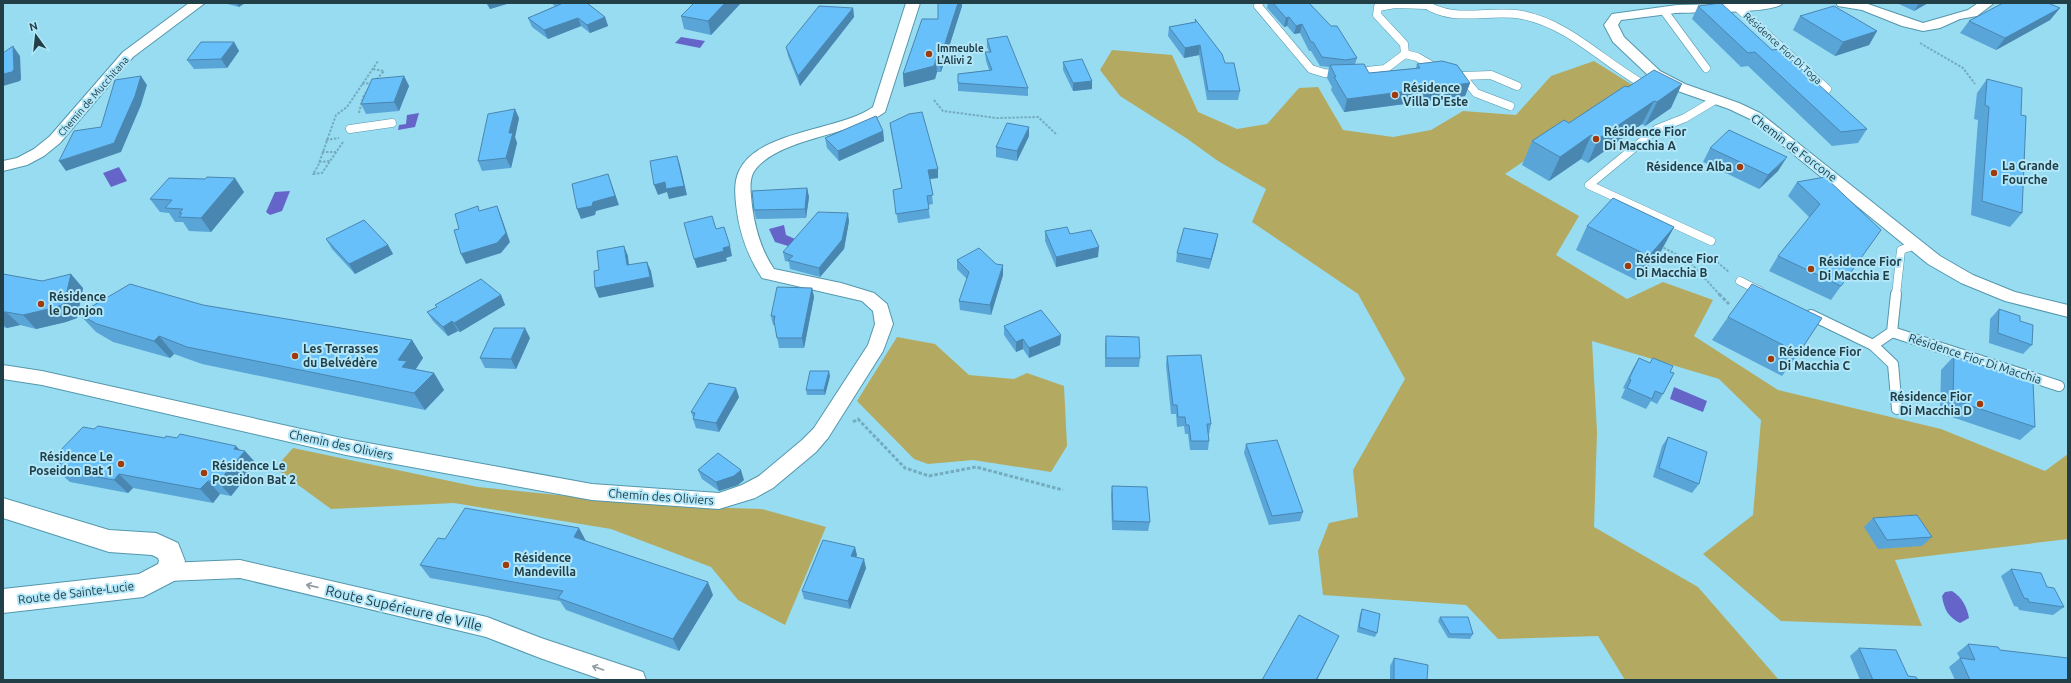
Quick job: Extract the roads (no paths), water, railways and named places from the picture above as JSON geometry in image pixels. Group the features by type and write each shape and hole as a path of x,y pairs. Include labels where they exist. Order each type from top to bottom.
{"street":[{"name":"Chemin de Mucchitana","path":"3,166 13,165 25,160 55,141 124,58 182,13 198,3"},
{"name":"Chemin des Oliviers","path":"3,372 42,378 346,447 592,492 720,501 748,492 766,482 809,446 821,433 877,346 884,324 881,308 868,298 841,289 768,274 758,260 746,219 743,188 749,167 775,147 869,117 880,109 914,3"},
{"name":"Chemin de Forcone","path":"1776,3 1738,8 1672,8 1616,17 1611,25 1618,40 1655,74 1674,89 1715,100 1755,116 1934,260 1967,279 2011,297 2068,311"},
{"path":"1843,3 1865,7 1907,23 1923,27 1956,16 1972,13 1987,3"},
{"path":"1956,16 1960,6 1965,3"},
{"path":"3,508 108,542 156,544 169,551 172,561 167,572"},
{"name":"Route Supérieure de Ville","path":"167,572 240,569 487,627 540,648 635,680"},
{"name":"Route de Sainte-Lucie","path":"3,601 143,585 167,572"}],"lane":[{"path":"1259,3 1258,6 1311,69 1324,73 1347,74 1385,69 1405,54"},
{"path":"1405,54 1404,44 1377,15 1378,7 1395,4 1426,4 1438,12 1467,15 1522,15 1555,26 1582,43 1627,77 1655,90"},
{"path":"1672,8 1706,68"},
{"name":"Résidence Fior Di Toga","path":"1738,8 1827,89"},
{"path":"1405,54 1417,57 1443,70"},
{"path":"1510,106 1476,93 1459,75 1491,75 1517,86"},
{"path":"1711,241 1589,185 1657,129 1685,118 1715,100"},
{"path":"350,129 392,123"},
{"name":"Résidence Fior Di Macchia","path":"1873,345 1892,332 1901,250 1915,245"},
{"path":"1740,281 1768,294"},
{"path":"1803,311 1873,345 1893,364 1897,409"},
{"name":"Résidence Fior Di Macchia","path":"1892,332 2059,386"}],"place":[{"name":"Immeuble L'Alivi 2","path":"929,54"},
{"name":"Résidence Villa D'Este","path":"1395,95"},
{"name":"Résidence Fior Di Macchia A","path":"1596,139"},
{"name":"Résidence Alba","path":"1740,167"},
{"name":"La Grande Fourche","path":"1994,173"},
{"name":"Résidence Fior Di Macchia B","path":"1628,266"},
{"name":"Résidence Fior Di Macchia E","path":"1811,269"},
{"name":"Résidence le Donjon","path":"41,304"},
{"name":"Les Terrasses du Belvédère","path":"295,356"},
{"name":"Résidence Fior Di Macchia C","path":"1771,359"},
{"name":"Résidence Fior Di Macchia D","path":"1980,404"},
{"name":"Résidence Le Poseidon Bat 1","path":"121,464"},
{"name":"Résidence Le Poseidon Bat 2","path":"204,473"},
{"name":"Résidence Mandevilla","path":"506,565"}]}
